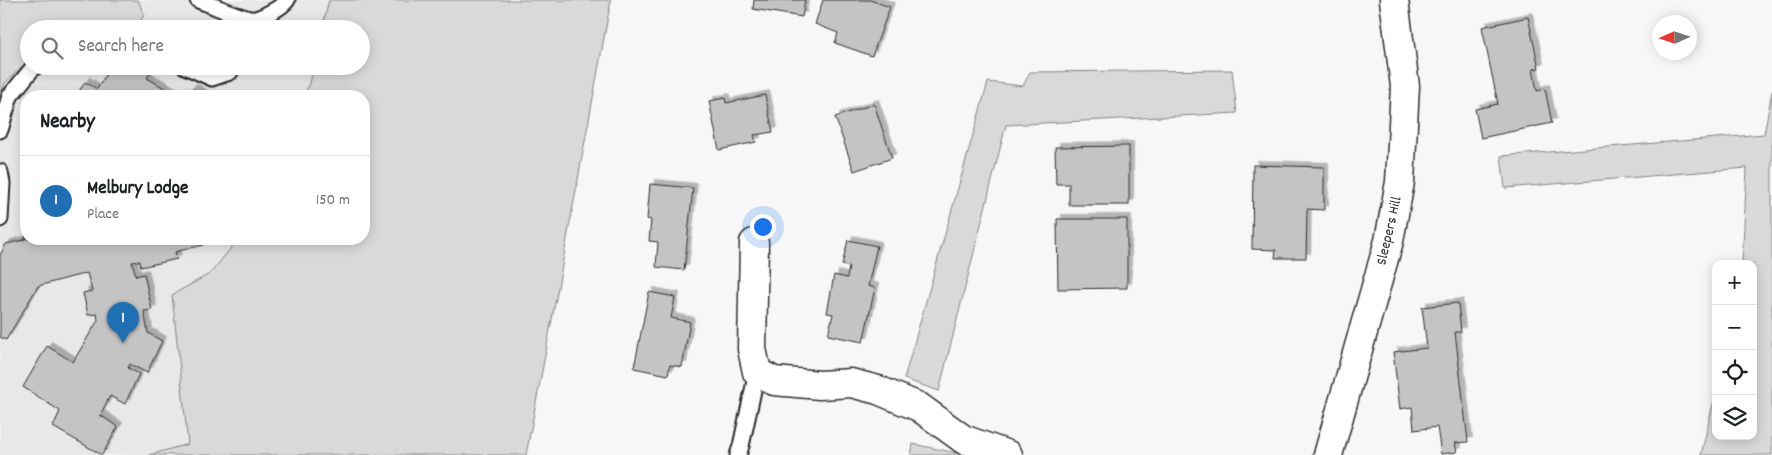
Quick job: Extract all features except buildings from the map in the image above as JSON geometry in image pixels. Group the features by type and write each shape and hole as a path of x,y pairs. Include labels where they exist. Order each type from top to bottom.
{"street":[{"name":"Sleepers Hill","path":"1328,455 1389,241 1400,182 1405,86 1394,0"},
{"path":"754,243 752,349 757,372 774,381 820,385 851,383 878,390 918,406 963,439 1008,455"}],"lane":[{"path":"198,0 242,20"},
{"path":"258,20 288,0"},
{"path":"0,130 10,96 27,75"},
{"path":"205,75 212,78 221,75"},
{"path":"0,172 2,183 0,219"},
{"path":"738,455 757,372"}],"shaded area":[{"path":"0,0 138,0 144,15 141,20 20,20 20,69 5,83 0,98"},
{"path":"138,0 329,0 324,20 136,20 144,15"},
{"path":"329,0 611,0 526,455 149,455 188,444 172,295 211,273 233,245 370,245 370,90 307,90 312,75 370,75 370,20 324,20"},
{"path":"20,69 20,75 312,75 307,90 20,90 20,245 233,245 211,273 172,295 188,444 149,455 0,455 0,98 5,83"},
{"path":"1232,70 1237,113 1006,125 939,391 904,379 988,82 1023,86 1030,72"},
{"path":"1772,91 1772,455 1701,455 1712,408 1712,440 1757,440 1757,260 1742,260 1747,168 1505,188 1501,156 1764,134"},
{"path":"913,444 966,455 911,455"}],"place":[{"name":"Melbury Lodge","path":"123,343"}]}
